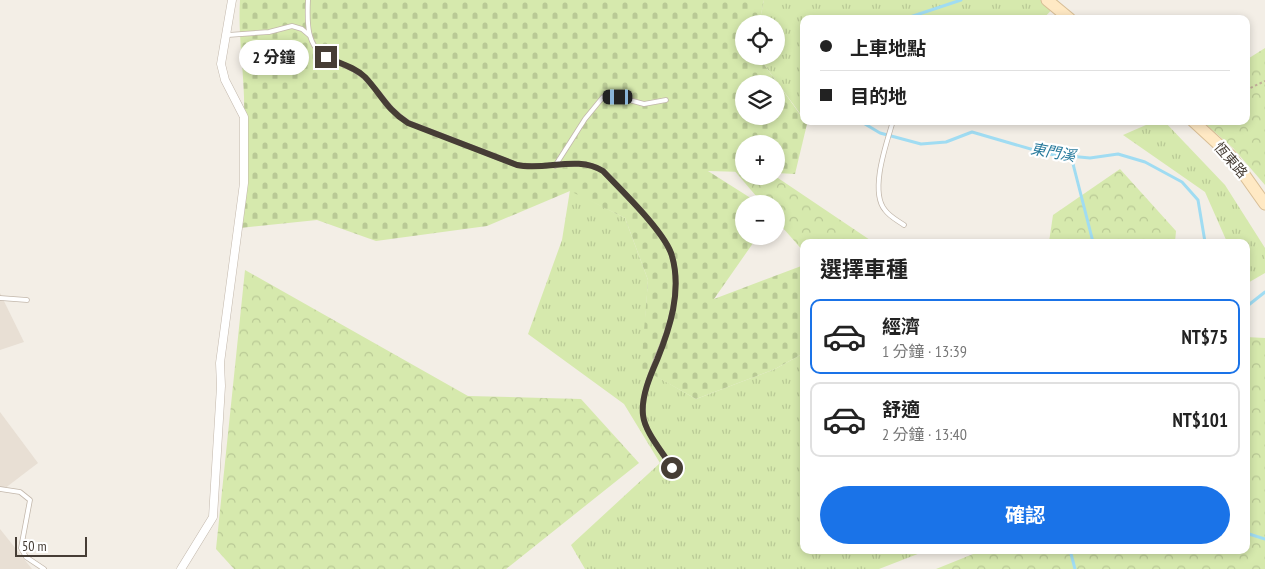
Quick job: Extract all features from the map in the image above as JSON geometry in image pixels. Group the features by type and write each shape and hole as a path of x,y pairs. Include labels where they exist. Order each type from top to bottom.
{"main road":[{"path":"1046,0 1065,15"},
{"name":"恆東路","path":"1197,125 1231,156 1265,204"}],"street":[{"path":"181,569 213,517 221,386 220,363 244,183 244,117 225,80 221,64 228,35 232,0"}],"lane":[{"path":"308,0 309,35 317,51 354,69 364,77 394,114 408,123 517,165 529,168 581,162 593,164 603,171 663,238 672,255 675,275 675,303 669,328 646,390 643,415 647,426 672,468"},
{"path":"228,35 269,32 292,26 309,35"},
{"path":"555,166 585,119 603,97 618,97 644,104 666,100"},
{"path":"892,125 879,177 880,200 883,209 904,224"},
{"path":"0,298 27,300"},
{"path":"0,488 20,492 30,500 21,548 26,557 44,569"}],"path":[{"path":"1250,88 1265,81"}],"shaded area":[{"path":"0,293 24,342 0,350"},
{"path":"0,412 38,463 0,492"},
{"path":"0,529 32,569 0,569"}],"green space":[{"path":"240,0 764,0 761,15 735,15 735,65 764,65 772,75 735,75 735,125 785,125 785,93 800,114 800,125 807,125 795,174 785,173 785,135 735,135 735,172 708,171 746,195 735,195 735,245 752,245 714,299 800,267 800,355 775,369 696,399 641,368 648,280 625,218 570,191 487,226 376,241 317,220 240,228 244,162"},
{"path":"764,0 1057,0 1059,2 1047,15 800,15 800,114 785,93 785,75 772,75 765,65 785,65 785,15 761,15"},
{"path":"1265,48 1265,185 1233,148 1207,125 1250,125 1250,57"},
{"path":"690,119 735,149 735,171"},
{"path":"1146,125 1168,125 1225,185 1265,248 1265,273 1250,282 1250,239 1226,239 1205,192 1123,135"},
{"path":"1120,169 1176,231 1175,239 1049,239 1053,215"},
{"path":"785,183 869,239 800,239 800,247 785,230 785,195 755,195 747,185 785,185"},
{"path":"570,190 625,218 648,280 642,368 696,399 775,369 800,355 800,554 918,554 879,569 585,569 571,545 660,463 624,404 528,334 562,240"},
{"path":"245,270 468,396 581,399 639,463 506,569 234,569 216,549"},
{"path":"1250,337 1265,338 1265,569 936,569 973,554 1250,554"}],"waterway":[{"name":"東門溪","path":"916,15 961,0"},
{"name":"東門溪","path":"867,125 880,133 921,144 946,142 972,132 1048,154 1090,158 1118,154 1145,162 1182,182 1198,200 1204,239"},
{"path":"1071,156 1092,239"},
{"name":"東門溪","path":"1250,304 1265,292"},
{"path":"1250,534 1265,539"},
{"path":"1071,554 1075,569"}],"route":[{"path":"326,57 354,69 364,77 394,114 408,123 529,168 581,162 593,164 603,171 663,238 672,255 675,275 675,303 666,336 646,390 643,415 647,426 672,468"}]}
